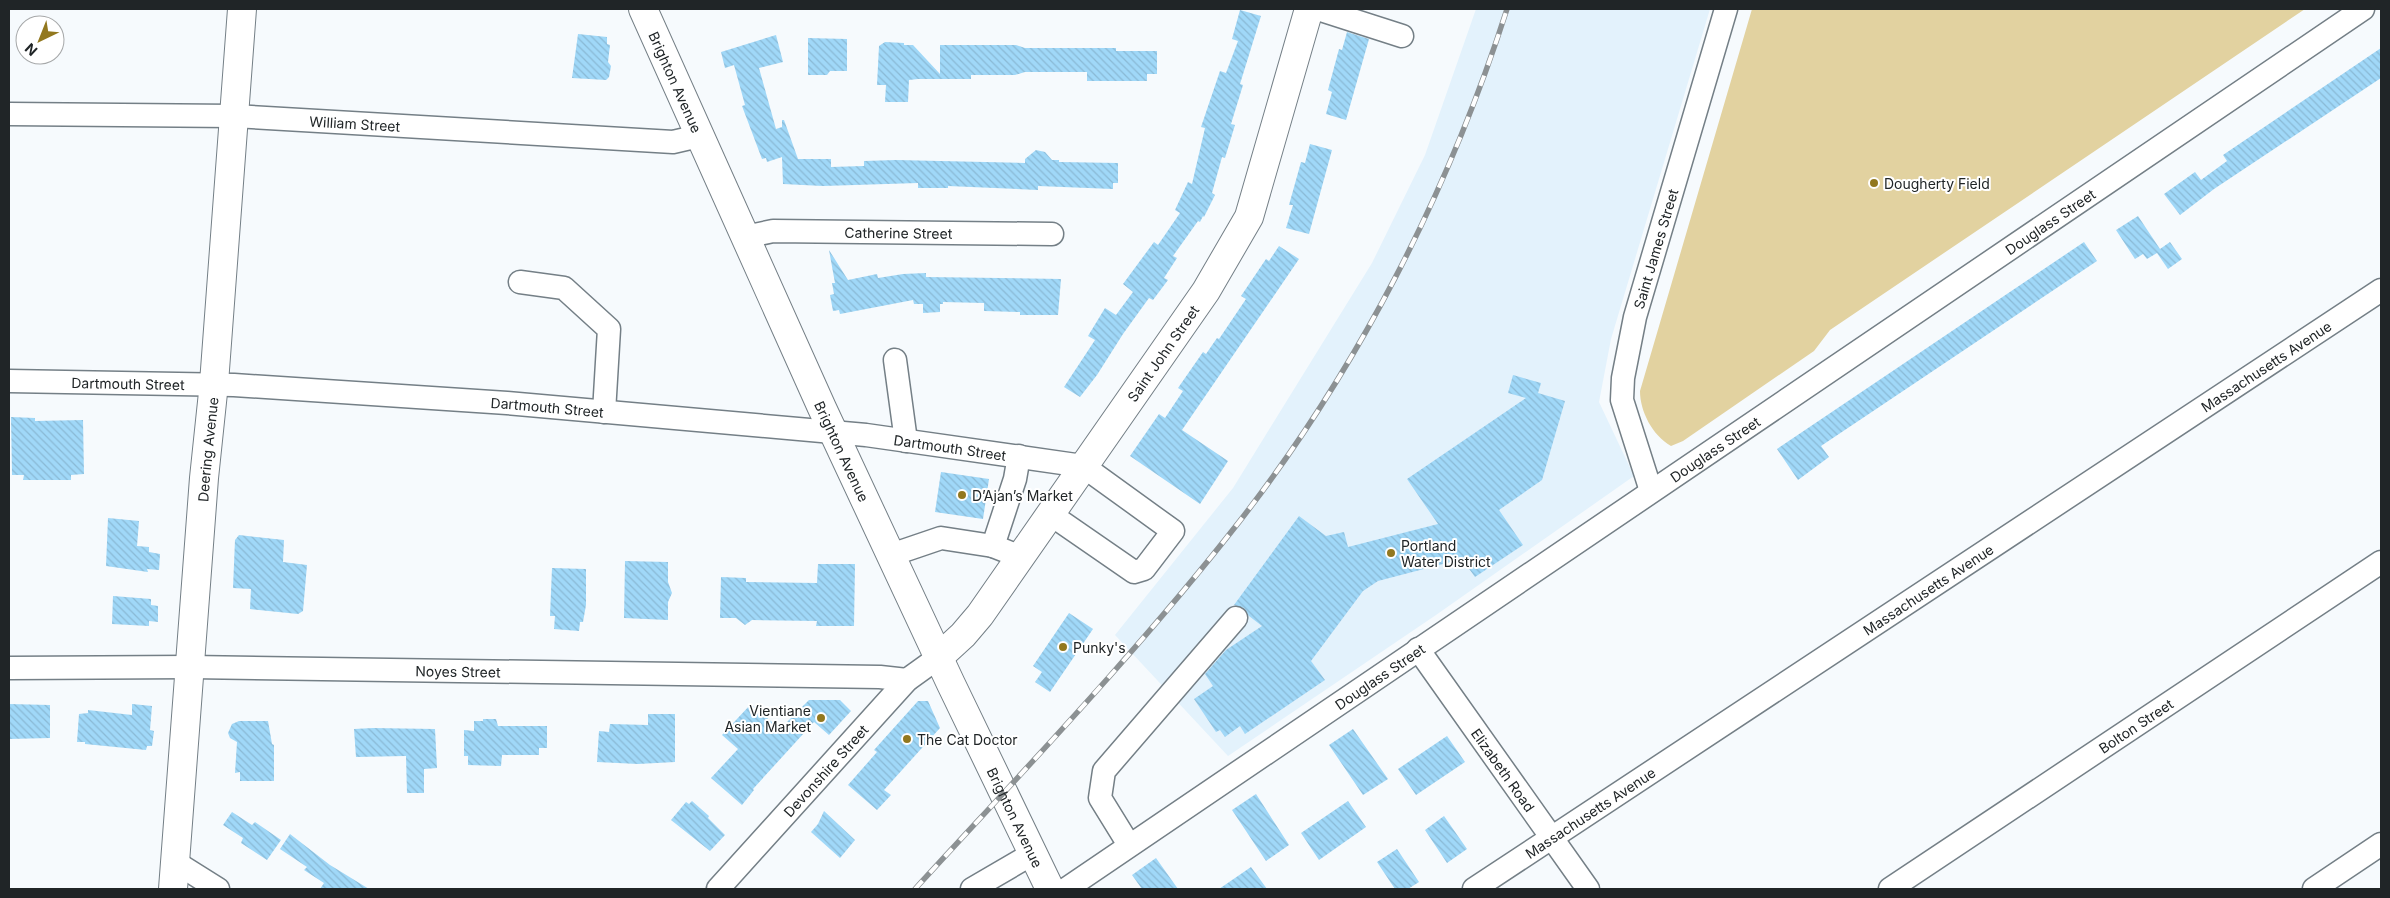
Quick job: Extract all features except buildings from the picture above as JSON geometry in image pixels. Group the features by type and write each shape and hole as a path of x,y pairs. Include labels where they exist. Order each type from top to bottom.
{"main road":[{"name":"Deering Avenue","path":"173,889 242,9"},
{"name":"Brighton Avenue","path":"643,9 834,433 1050,889"},
{"name":"Saint John Street","path":"939,658 980,615 1206,291 1249,217 1309,9"}],"street":[{"path":"1318,9 1402,36"},
{"name":"Saint James Street","path":"1651,490 1622,400 1623,378 1635,317 1726,9"},
{"name":"Douglass Street","path":"1066,889 1651,490 2363,9"},
{"name":"William Street","path":"9,114 234,116 672,142 700,136"},
{"name":"Catherine Street","path":"746,237 773,231 1052,234"},
{"path":"520,282 564,288 610,329 604,412"},
{"name":"Massachusetts Avenue","path":"1474,889 2381,290"},
{"path":"895,360 906,440"},
{"name":"Dartmouth Street","path":"9,381 214,383 604,412 906,440 1083,466"},
{"path":"993,546 1015,479 1019,456"},
{"path":"1050,514 1134,572 1144,569 1173,531 1083,466"},
{"path":"891,555 914,545 941,538 993,546 1020,557"},
{"name":"Bolton Street","path":"1890,889 2381,562"},
{"path":"1129,845 1100,798 1104,771 1236,618"},
{"name":"Elizabeth Road","path":"1418,649 1588,889"},
{"name":"Devonshire Street","path":"718,889 907,680 939,658"},
{"name":"Noyes Street","path":"9,668 191,667 860,677 907,680"},
{"path":"2314,889 2381,844"},
{"path":"984,886 1032,854"},
{"path":"176,862 218,889"}],"shaded area":[{"path":"1476,9 1710,9 1611,339 1599,402 1634,476 1436,615 1228,756 1115,635 1233,488 1372,263 1425,155"},
{"name":"Dougherty Field","path":"1752,9 2305,9 1830,330 1814,351 1683,441 1671,446 1658,436 1648,422 1642,406 1640,391"}],"railway":[{"path":"915,889 1122,663 1201,570 1282,464 1323,403 1361,341 1396,277 1428,212 1457,145 1507,9"}],"place":[{"name":"Dougherty Field","path":"1874,183"},
{"name":"D’Ajan’s Market","path":"962,495"},
{"name":"Portland Water District","path":"1391,553"},
{"name":"Punky's","path":"1063,647"},
{"name":"Vientiane Asian Market","path":"821,718"},
{"name":"The Cat Doctor","path":"907,739"}]}
